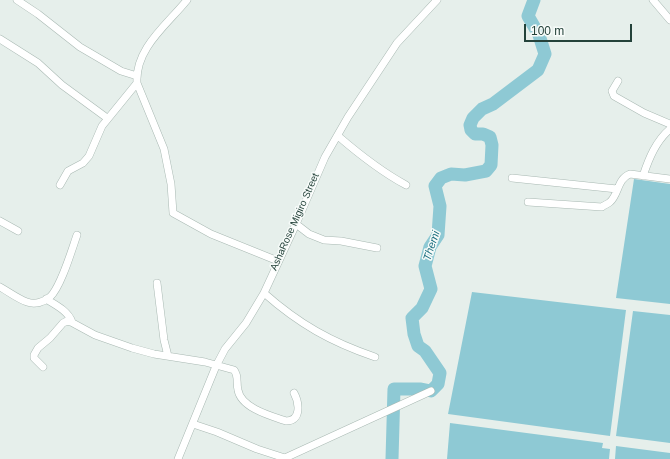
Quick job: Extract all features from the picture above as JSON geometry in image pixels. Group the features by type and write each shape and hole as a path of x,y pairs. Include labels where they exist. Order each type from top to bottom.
{"street":[{"path":"17,0 38,14 80,47 137,80"},
{"path":"187,0 152,40 143,55 138,68 137,80 164,148 171,184 174,213 211,234 278,261"},
{"name":"AshaRose Migiro Street","path":"178,459 216,366 225,348 246,323 264,293 325,157 348,117 397,43 437,0"},
{"path":"653,0 670,20"},
{"path":"0,39 38,63 62,84 107,118"},
{"path":"60,185 68,171 83,163 89,156 107,118 137,80"},
{"path":"618,81 612,91 614,96 644,113 670,124"},
{"path":"644,176 649,158 655,147 670,129"},
{"path":"338,136 368,162 406,185"},
{"path":"528,202 602,206 611,202 620,183 630,174 670,179"},
{"path":"512,178 617,189"},
{"path":"0,221 18,231"},
{"path":"296,224 309,234 324,240 341,241 377,248"},
{"path":"0,287 28,302 39,303 46,299 56,289 77,235"},
{"path":"157,283 164,340 168,356"},
{"path":"264,293 308,327 345,345 375,357"},
{"path":"46,299 65,312 70,317 72,322"},
{"path":"43,367 34,358 36,350 67,321 72,322 111,342 154,354 205,362 234,370 238,376 238,391 241,398 258,411 286,421 294,419 298,406 298,400 294,393"},
{"path":"193,424 217,432 257,449 285,458 431,391"}],"water":[{"path":"634,179 670,184 670,304 616,298"},
{"path":"472,292 626,310 610,436 448,414"},
{"path":"633,311 670,315 670,443 616,436"},
{"path":"450,423 603,443 602,448 610,449 609,459 447,459"},
{"path":"616,446 670,453 670,459 615,459"}],"waterway":[{"name":"Themi","path":"392,459 394,389 421,389 431,391 438,384 440,373 425,351 418,346 414,334 412,318 422,308 431,289 425,266 430,247 438,235 440,206 435,186 441,178 451,174 465,175 486,171 491,165 492,145 490,137 483,134 475,134 471,130 470,125 473,118 482,109 493,104 538,70 545,54 539,35 528,16 534,0"}]}
